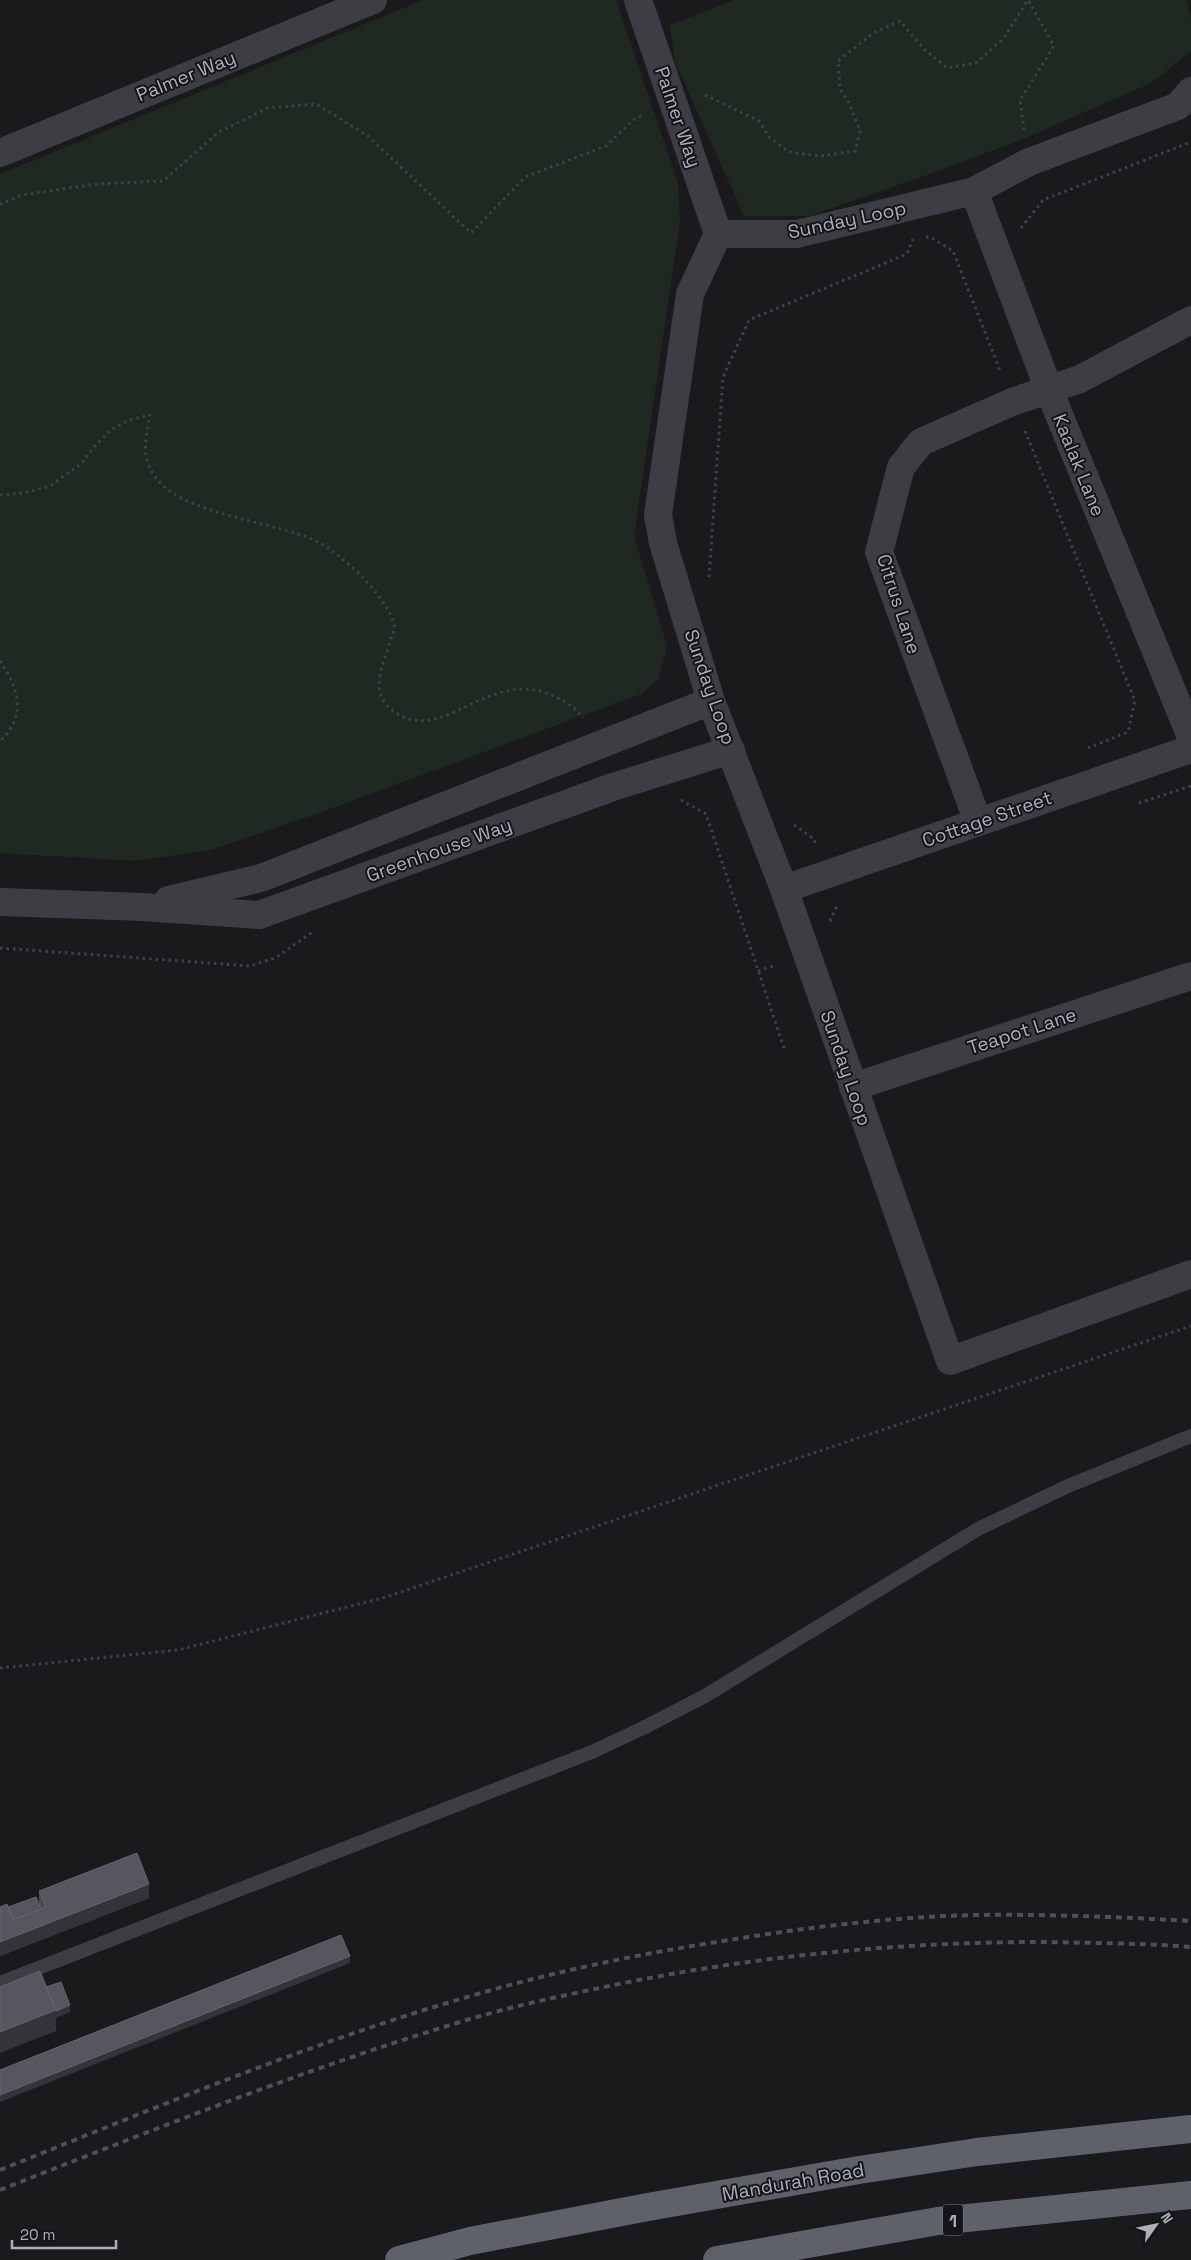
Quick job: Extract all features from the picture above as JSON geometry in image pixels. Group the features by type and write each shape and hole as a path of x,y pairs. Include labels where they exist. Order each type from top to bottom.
{"highway":[{"name":"Mandurah Road","path":"399,2260 480,2240 648,2207 859,2170 977,2152 1191,2129"},
{"name":"1","path":"716,2260 938,2221 1191,2195"}],"street":[{"name":"Palmer Way","path":"0,153 373,0"},
{"name":"Palmer Way","path":"638,0 718,234"},
{"name":"Sunday Loop","path":"1191,91 1178,106 1029,162 974,191 797,234 718,234 690,294 658,515 663,544 710,701 784,888 950,1361 1191,1274"},
{"name":"Kaalak Lane","path":"974,191 1049,390 1191,737"},
{"name":"Citrus Lane","path":"978,822 879,552 901,467 921,442 1012,402 1080,379 1191,320"},
{"name":"Greenhouse Way","path":"142,907 261,878 710,701"},
{"name":"Cottage Street","path":"784,888 1191,749"},
{"name":"Greenhouse Way","path":"0,902 142,907 259,915 613,787 731,750"},
{"name":"Teapot Lane","path":"853,1086 1191,976"}],"lane":[{"path":"0,1984 592,1752 704,1696 978,1529 1068,1486 1191,1436"}],"path":[{"path":"0,204 22,195 97,184 163,180 219,132 268,108 316,104 368,136 471,233 525,177 606,146 633,120 697,90 759,121 770,138 790,152 820,156 855,151 860,131 849,103 840,89 838,61 873,33 900,21 925,50 947,68 976,63 1004,38 1028,0 1054,46 1020,100 1029,162 1043,200"},
{"path":"0,495 24,493 50,486 82,463 93,448 111,430 129,420 150,415 146,434 146,456 152,472 162,485 192,504 290,531 329,548 372,588 390,613 395,626 388,653 380,669 379,684 381,696 390,710 406,719 425,721 443,717 496,694 524,688 541,690 569,703 582,716 597,746"},
{"path":"0,661 12,679 17,718 11,731 0,742"},
{"path":"1130,806 1191,786"},
{"path":"676,798 706,814 785,1051"},
{"path":"828,924 840,901"},
{"path":"0,948 250,966 275,958 316,930"},
{"path":"0,1668 178,1650 386,1597 1191,1326"}],"shaded area":[{"path":"423,0 616,0 678,183 680,222 634,536 667,646 658,680 641,694 319,813 210,850 136,861 0,853 0,174"},
{"path":"734,0 1187,0 1191,21 1191,51 1151,83 1021,140 919,178 809,216 744,216 675,62 670,25"}],"building":[{"path":"137,1853 149,1884 0,1942 0,1907 7,1904 13,1920 46,1907 39,1891"},
{"path":"36,1897 41,1909 14,1920 8,1907"},
{"path":"341,1935 350,1956 0,2095 0,2070"},
{"path":"40,1971 56,2010 0,2032 0,1987"},
{"path":"61,1982 70,2005 56,2011 46,1987"}],"railway":[{"path":"0,2170 230,2078 346,2036 464,1998 595,1964 759,1935 851,1923 913,1918 1029,1915 1191,1921"},
{"path":"0,2190 116,2144 351,2057 488,2014 542,2000 614,1985 720,1966 881,1948 1043,1942 1191,1947"}]}
